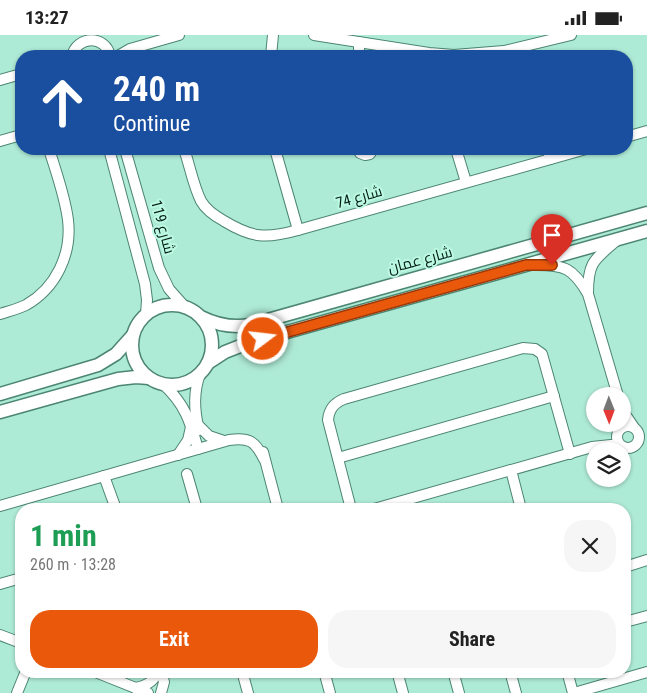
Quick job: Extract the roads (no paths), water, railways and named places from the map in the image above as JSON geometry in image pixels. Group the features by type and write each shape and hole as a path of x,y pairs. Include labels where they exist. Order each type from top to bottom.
{"main road":[{"name":"شارع عمان","path":"201,317 223,325 250,325 647,213"},
{"path":"208,363 225,352 248,343 647,231"},
{"path":"168,305 185,307 201,317 211,334 212,353 200,374 186,383 178,385 162,384 149,377 136,363 132,345 133,335 136,327 153,310 168,305"},
{"path":"0,394 98,365 116,353 133,335"},
{"path":"0,412 118,379 149,377"}],"street":[{"path":"73,49 86,39 99,39 117,48 130,49 179,35"},
{"path":"272,50 273,35"},
{"path":"314,35 412,50"},
{"path":"507,50 548,38 572,35"},
{"path":"99,39 107,50"},
{"path":"359,42 359,50"},
{"path":"0,80 15,76"},
{"path":"633,135 647,131"},
{"path":"0,141 15,137"},
{"path":"0,314 18,309 39,296 56,276 64,259 68,243 68,219 51,155"},
{"path":"110,155 145,284 147,299 146,315"},
{"name":"شارع 119","path":"127,155 159,268 169,289 185,307"},
{"name":"شارع 74","path":"186,155 201,200 210,211 241,231 254,235 273,236 466,182 546,155"},
{"path":"277,155 298,230"},
{"path":"458,155 466,182"},
{"path":"588,294 588,277 591,266 596,258 617,239"},
{"path":"526,265 552,265 567,269 580,280 588,294 615,387"},
{"path":"349,503 328,420 330,411 337,403 523,348 535,349 542,355 570,453"},
{"path":"200,374 195,400 195,425 201,448"},
{"path":"162,384 179,400 195,425 209,436 227,441"},
{"path":"338,458 554,396"},
{"path":"631,422 640,435 636,444"},
{"path":"178,455 195,425"},
{"path":"631,426 647,432"},
{"path":"602,442 615,433"},
{"path":"0,506 201,448 227,441 244,439 256,445 264,459 276,503"},
{"path":"631,447 647,440"},
{"path":"395,503 586,449"},
{"path":"510,470 519,503"},
{"path":"187,474 195,503"},
{"path":"106,476 113,490 112,497 114,503"},
{"path":"631,565 647,560"},
{"path":"0,584 15,580"},
{"path":"631,620 647,616"},
{"path":"0,635 15,641"},
{"path":"631,677 647,673"},
{"path":"17,693 23,678"},
{"path":"110,678 148,693"},
{"path":"135,688 144,686 156,678"},
{"path":"154,693 160,678"},
{"path":"161,678 161,693"},
{"path":"163,678 170,693"},
{"path":"244,678 248,693"},
{"path":"326,678 330,693"},
{"path":"399,678 403,693"},
{"path":"455,678 458,693"},
{"path":"512,678 516,693"},
{"path":"568,678 573,693 628,678"}]}
